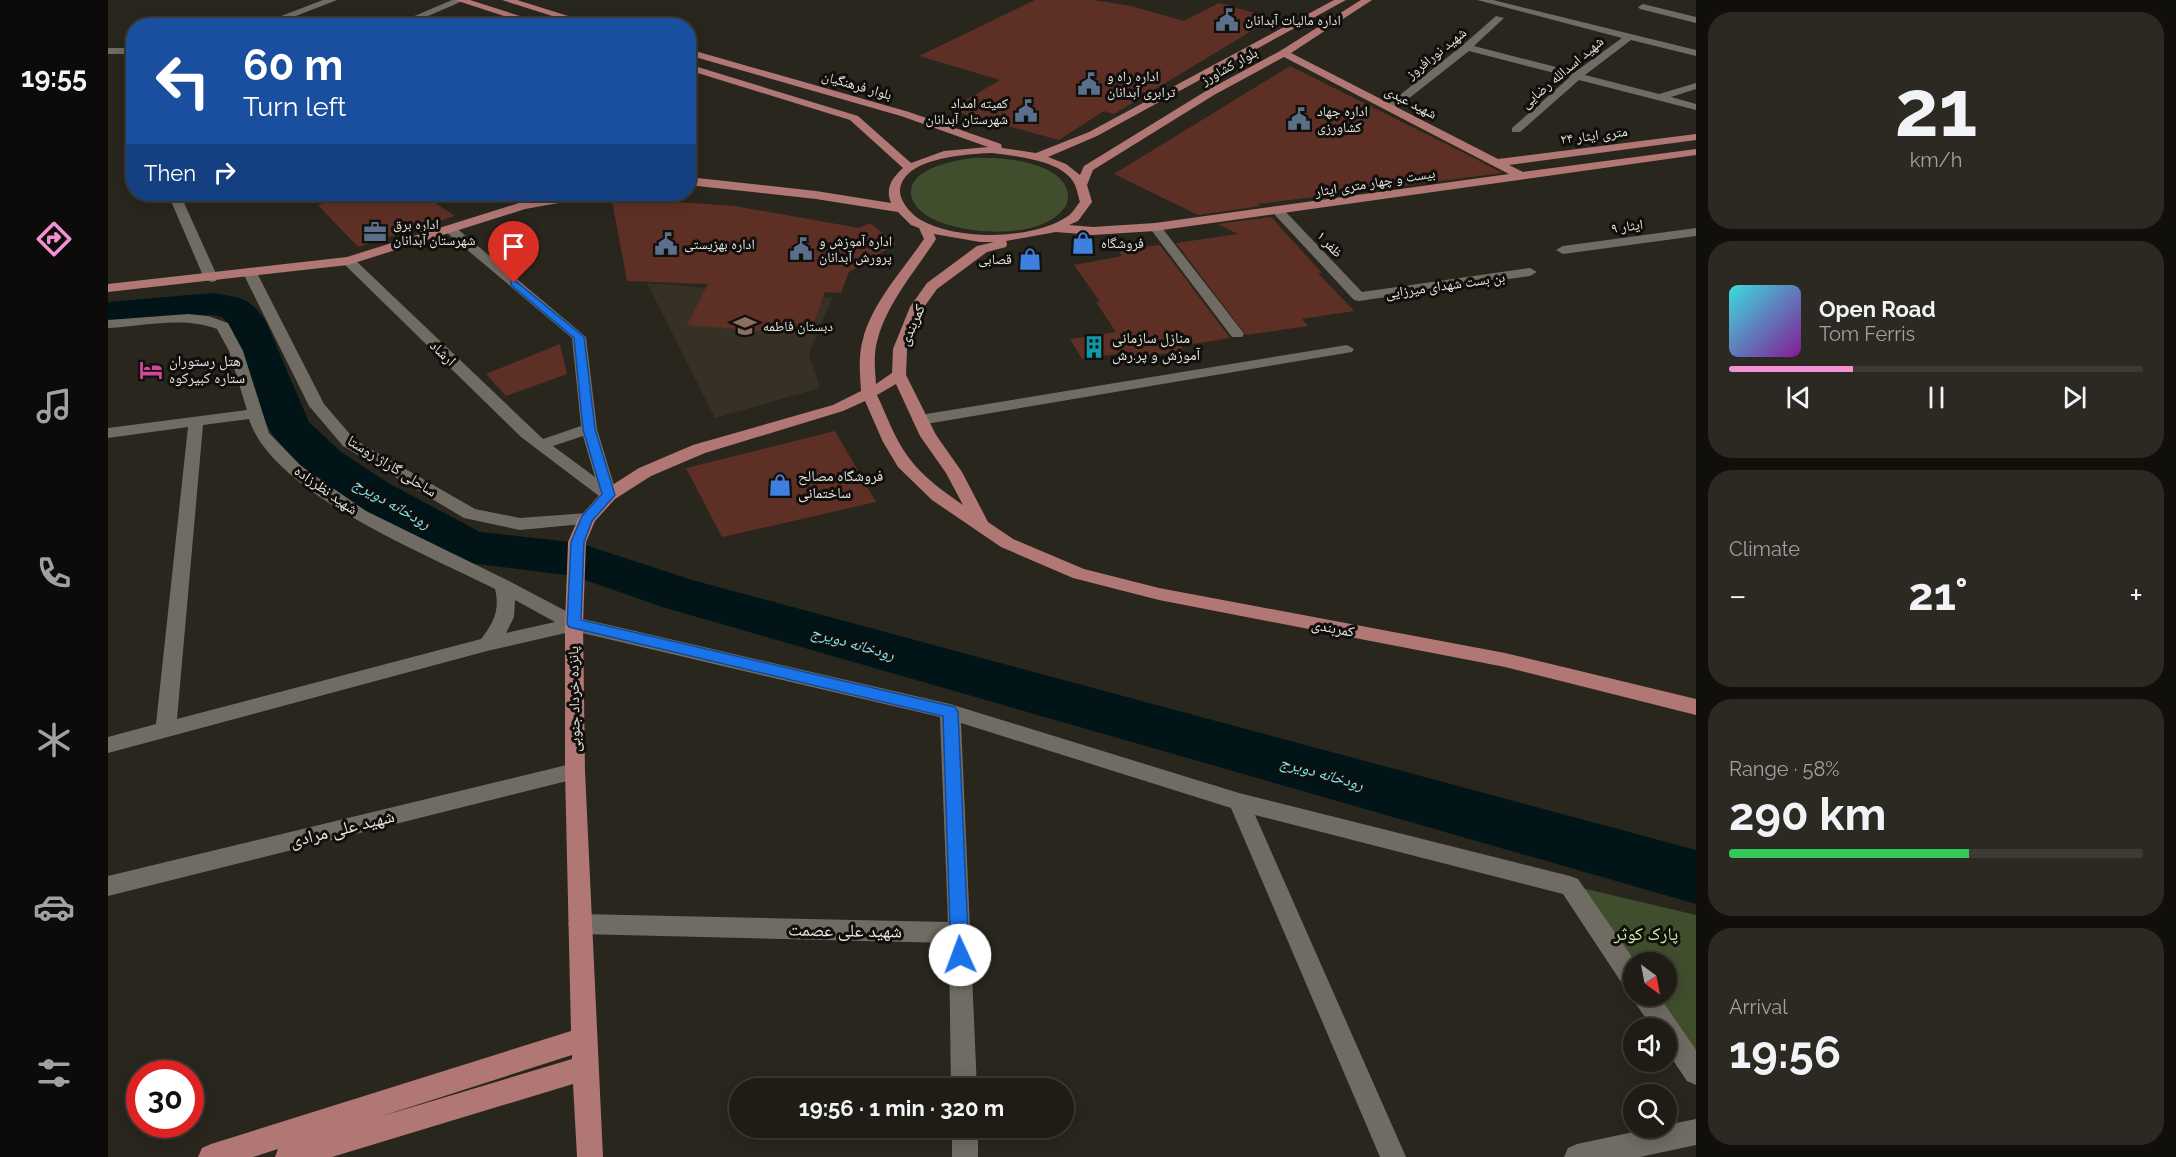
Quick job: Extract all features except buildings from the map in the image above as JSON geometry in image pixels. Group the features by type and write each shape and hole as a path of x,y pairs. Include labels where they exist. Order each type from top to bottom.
{"main road":[{"path":"460,0 520,18"},
{"path":"507,0 569,18"},
{"name":"بلوار کشاورز","path":"1038,157 1077,142 1341,0"},
{"name":"بلوار کشاورز","path":"1082,184 1088,168 1210,93 1284,53 1368,0"},
{"name":"شهید عبدی","path":"1284,53 1523,177"},
{"name":"بلوار فرهنگیان","path":"696,54 905,114 1016,152"},
{"name":"بلوار فرهنگیان","path":"696,69 854,118 910,168"},
{"path":"1177,87 1182,95 1189,97 1210,93"},
{"path":"1153,100 1166,98 1177,100 1182,103 1183,109"},
{"name":"۲۴ متری ایثار","path":"1496,163 1696,137"},
{"path":"992,150 1038,157 1057,164 1082,184 1085,196 1083,208 1073,219 1057,228 1004,240 943,233 925,227 905,215 894,198 894,187 900,177 910,168 926,160 957,152 992,150"},
{"name":"بیست و چهار متری ایثار","path":"1057,228 1093,231 1155,227 1279,212 1696,152"},
{"path":"696,182 816,195 900,208"},
{"path":"108,304 112,288 348,261 523,206 550,201"},
{"name":"کمربندی","path":"925,227 930,239 882,310 870,339 867,363 869,394 891,442 904,463 938,496 981,523 1007,543 1039,558 1091,576 1170,596 1505,660 1696,707"},
{"name":"کمربندی","path":"981,523 954,472 920,420 899,375 900,349 917,307 932,286 982,249 1024,237"},
{"name":"پانزده خرداد جنوبی","path":"591,1157 585,1068 575,771 574,624 577,542 587,519 609,495 645,472 699,449 838,408 869,394 899,375"},
{"path":"211,1157 584,1039"},
{"path":"288,1157 585,1068"}],"street":[{"path":"281,18 332,0"},
{"path":"415,18 460,0"},
{"path":"1482,0 1696,53"},
{"path":"1643,7 1696,20"},
{"name":"شهید نورافروز","path":"1390,108 1467,47 1498,18"},
{"name":"شهید اسدالله رضایی","path":"1516,130 1577,76 1629,37"},
{"path":"1467,47 1696,107"},
{"path":"108,51 126,51"},
{"path":"1661,97 1696,86"},
{"path":"177,201 211,278"},
{"name":"ظفر ۱","path":"1279,212 1359,297"},
{"path":"1155,227 1237,334"},
{"path":"450,229 579,337 589,429 609,495"},
{"name":"ایثار ۹","path":"1563,250 1696,232"},
{"name":"ارشاد","path":"348,261 540,445 609,495"},
{"name":"بن بست شهدای میرزایی","path":"1359,297 1530,272"},
{"name":"ساحلی گاراژ روستا","path":"250,273 316,406 349,443 470,514 520,524 587,519"},
{"name":"شهید نظرزاده","path":"108,324 188,318 208,320 223,326 236,351 257,412 262,434 295,470 360,515 503,585 574,624"},
{"path":"920,420 1347,350"},
{"path":"108,433 257,412"},
{"path":"166,729 196,421"},
{"path":"540,445 589,429"},
{"path":"487,644 507,615 508,603 503,585"},
{"path":"108,745 487,644 574,624 950,712 1239,802 1570,886 1623,964"},
{"path":"950,712 964,1078"},
{"name":"شهید علی مرادی","path":"108,886 575,771"},
{"path":"1239,802 1393,1157"},
{"name":"شهید علی عصمت","path":"580,924 960,933"},
{"path":"1652,1006 1696,1072"},
{"path":"1577,1157 1696,1132"},
{"path":"964,1138 965,1157"}],"shaded area":[{"name":"دبستان فاطمه","path":"647,283 832,298 809,354 820,388 715,418"}],"green space":[{"path":"972,158 1026,162 1052,172 1067,190 1068,197 1065,207 1054,218 1039,225 1001,232 962,228 945,224 924,214 911,195 912,186 917,178 924,172 944,164"},
{"name":"پارک کوثر","path":"1582,888 1696,915 1696,1067 1677,1037 1677,1018 1665,1018 1657,1006 1677,1006 1677,952 1626,952"}],"waterway":[{"name":"رودخانه دویرج","path":"108,314 212,304 235,308 247,322 290,428 325,462 374,494 470,547 579,560 680,595 1696,877"}],"place":[{"name":"اداره مالیات آبدانان","path":"1227,20"},
{"name":"اداره راه و ترابری آبدانان","path":"1089,84"},
{"name":"کمیته امداد شهرستان آبدانان","path":"1026,111"},
{"name":"اداره جهاد کشاورزی","path":"1299,119"},
{"name":"اداره برق شهرستان آبدانان","path":"375,232"},
{"name":"فروشگاه","path":"1083,243"},
{"name":"اداره بهزیستی","path":"666,244"},
{"name":"اداره آموزش و پرورش آبدانان","path":"801,249"},
{"name":"قصابی","path":"1030,259"},
{"name":"دبستان فاطمه","path":"745,326"},
{"name":"منازل سازمانی آموزش و پر.رش","path":"1094,347"},
{"name":"هتل رستوران ستاره کبیرکوه","path":"151,370"},
{"name":"فروشگاه مصالح ساختمانی","path":"780,485"}],"route":[{"path":"514,283 579,337 589,429 609,495 587,519 577,542 574,624 950,712 960,955"}]}
